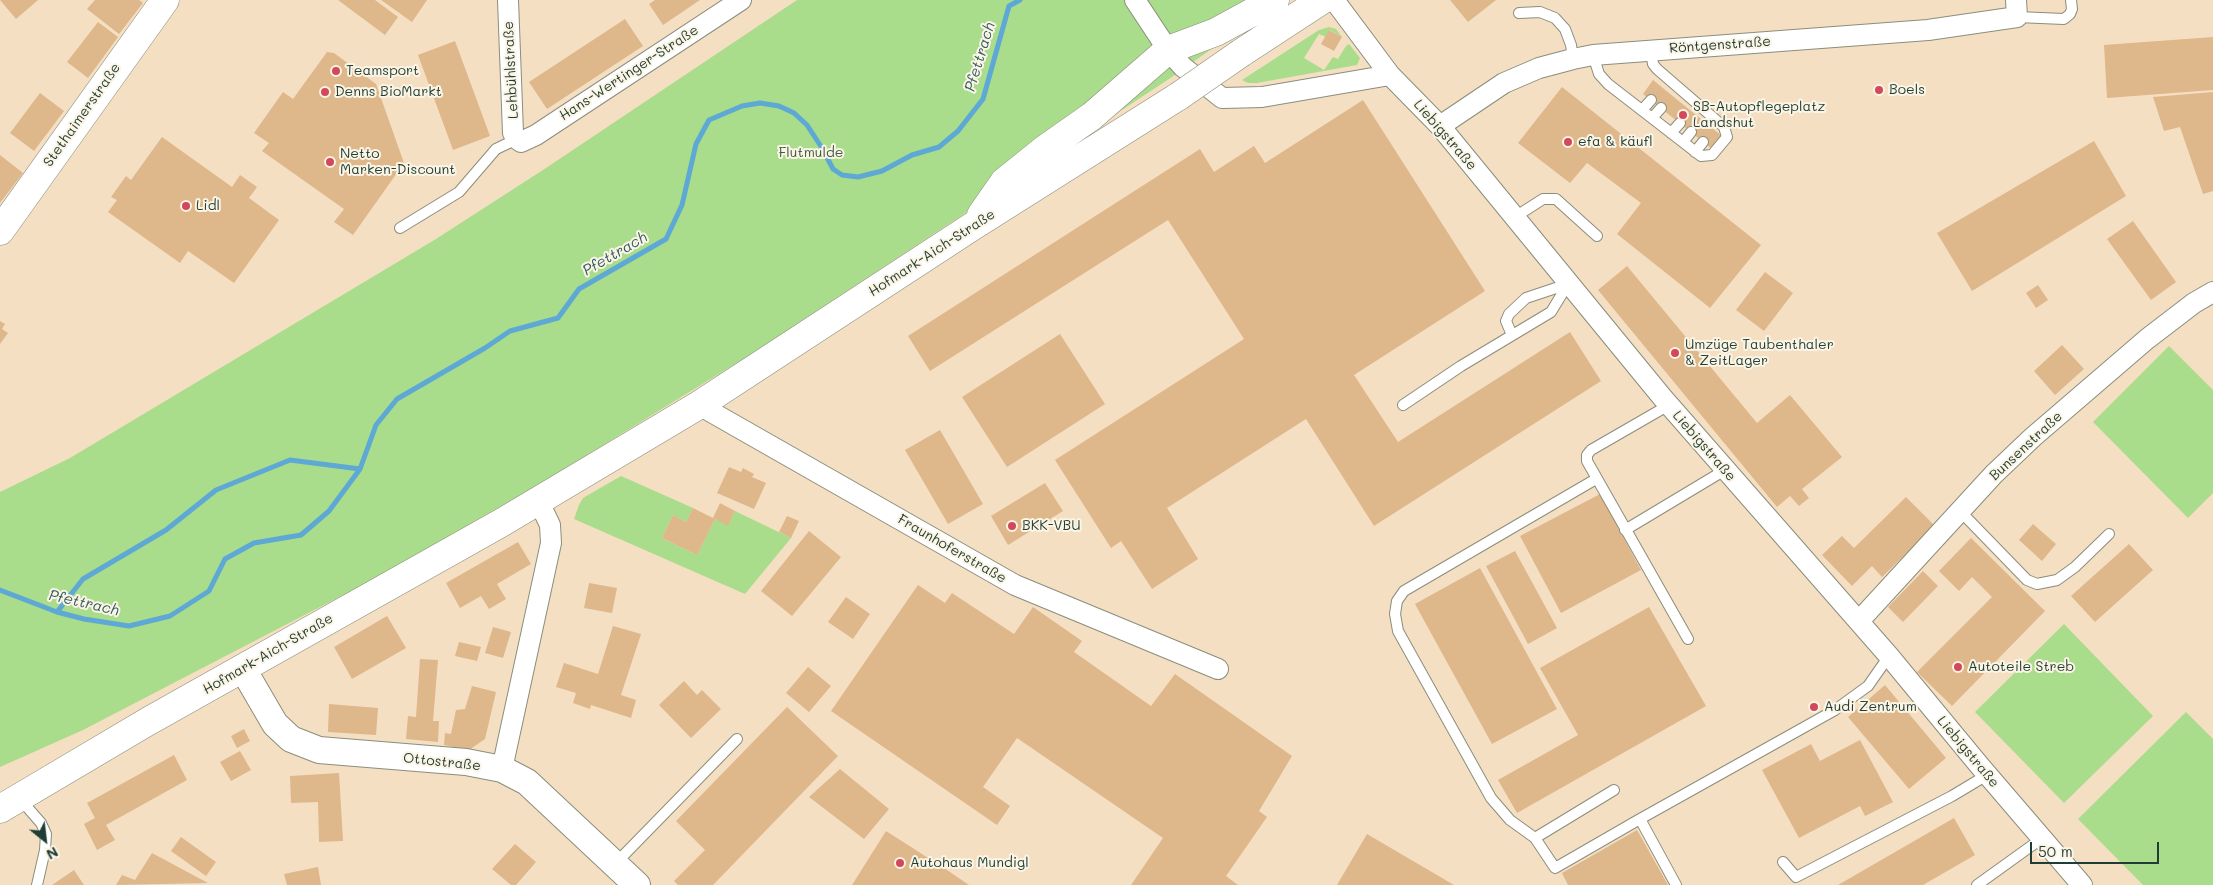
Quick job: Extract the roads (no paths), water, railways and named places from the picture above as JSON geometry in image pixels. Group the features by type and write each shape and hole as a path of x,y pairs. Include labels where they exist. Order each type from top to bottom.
{"main road":[{"path":"973,226 1004,182 1045,149 1092,116 1168,50 1216,32 1275,0"},
{"name":"Hofmark-Aich-Straße","path":"10,803 139,727 538,500 699,405 973,226 1178,96 1322,0"},
{"name":"Stethaimerstraße","path":"0,231 163,1"}],"street":[{"name":"Lehbühlstraße","path":"508,0 514,133 517,139"},
{"name":"Hans-Wertinger-Straße","path":"517,139 521,142 536,135 741,0"},
{"path":"1135,0 1168,50 1183,67 1222,98 1262,97 1390,75"},
{"name":"Liebigstraße","path":"1334,0 1390,75 1440,126 1668,405 1889,656 1987,775 2082,885"},
{"name":"Röntgenstraße","path":"1440,126 1504,83 1539,68 1573,59 1593,55 1651,50 1928,30 2016,9"},
{"name":"Bunsenstraße","path":"1859,622 1994,474 2033,437 2147,339 2194,303 2213,292"},
{"name":"Fraunhoferstraße","path":"699,405 1015,585 1218,669"},
{"path":"502,769 551,543 550,525 538,500"},
{"name":"Ottostraße","path":"243,668 275,724 291,739 319,750 466,762 502,769 527,782 637,885"}],"lane":[{"path":"2016,9 2064,18 2070,14 2072,9 2071,0"},
{"path":"1519,13 1540,12 1555,18 1565,29 1571,45 1573,59"},
{"path":"1593,55 1599,74 1608,84 1695,152 1701,156 1712,155 1727,137 1727,132 1665,83 1653,64 1651,50"},
{"path":"1642,110 1650,100"},
{"path":"1652,118 1661,108"},
{"path":"1671,133 1680,123"},
{"path":"1683,142 1691,132"},
{"path":"400,228 459,192 496,149 517,139"},
{"path":"1695,152 1703,142"},
{"path":"1515,217 1543,199 1556,199 1597,236"},
{"path":"1403,405 1461,366 1552,312 1568,284"},
{"path":"1512,335 1506,321 1509,314 1526,298 1568,284"},
{"path":"1668,405 1590,450 1587,455 1587,461 1688,639"},
{"path":"1625,530 1725,470"},
{"path":"1596,479 1404,591 1397,601 1395,614 1398,631 1491,798 1510,820 1535,838 1555,868 1835,710 1868,686 1889,656"},
{"path":"1960,511 2027,580 2037,584 2057,580 2109,534"},
{"path":"614,864 737,739"},
{"path":"1784,862 1796,877 1952,796 1987,775"},
{"path":"1535,838 1614,790"},
{"path":"10,803 46,834 45,850 37,885"},
{"path":"1640,819 1676,885"},
{"path":"1977,885 2041,839"}],"waterway":[{"name":"Pfettrach","path":"0,590 57,612 84,619 129,626 170,616 209,591 225,559 254,543 301,535 329,511 360,469 376,425 397,399 485,348 510,331 558,318 579,289 666,239 682,205 696,144 709,120 742,106 760,103 779,106 794,113 807,125 833,169 842,175 858,177 882,171 912,155 939,147 958,131 983,99 1009,6 1020,0"},
{"path":"57,612 83,579 166,530 216,490 290,460 360,469"}],"place":[{"name":"Teamsport","path":"336,71"},
{"name":"Boels","path":"1879,90"},
{"name":"Denns BioMarkt","path":"325,92"},
{"name":"SB-Autopflegeplatz Landshut","path":"1683,115"},
{"name":"efa & käufl","path":"1568,142"},
{"name":"Netto Marken-Discount","path":"330,162"},
{"name":"Lidl","path":"186,206"},
{"name":"Umzüge Taubenthaler & ZeitLager","path":"1675,353"},
{"name":"BKK-VBU","path":"1012,526"},
{"name":"Autoteile Streb","path":"1958,667"},
{"name":"Audi Zentrum","path":"1814,707"},
{"name":"Autohaus Mundigl","path":"900,863"}],"park label":[{"name":"Flutmulde","path":"811,153"}]}
